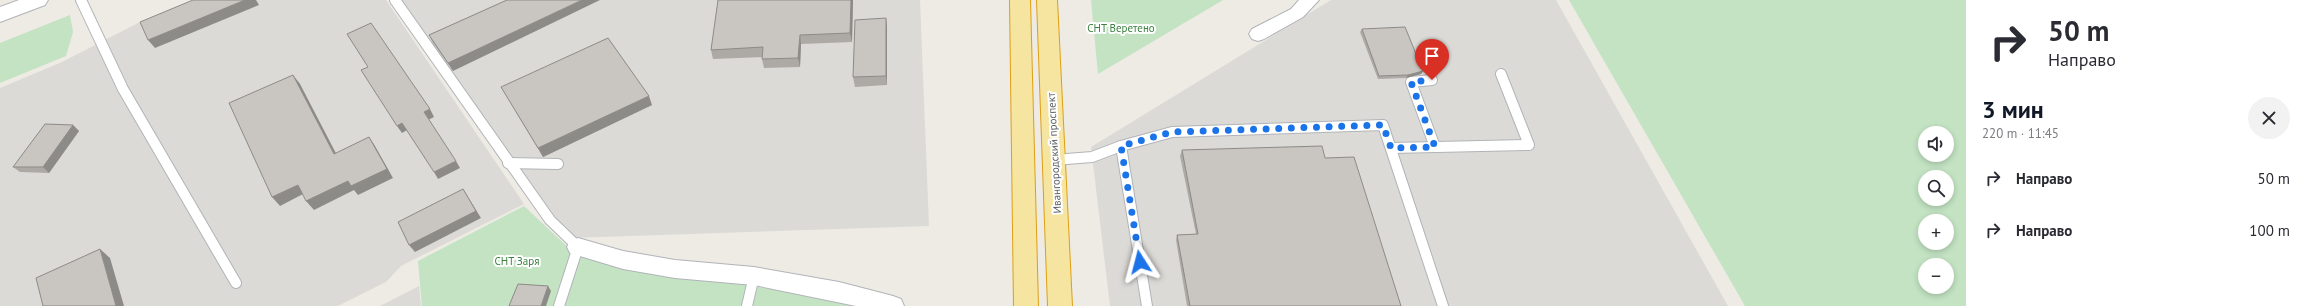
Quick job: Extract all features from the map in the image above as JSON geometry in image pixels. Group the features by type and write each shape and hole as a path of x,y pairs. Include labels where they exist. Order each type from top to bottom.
{"highway":[{"path":"1020,0 1026,306"},
{"name":"Ивангородский проспект","path":"1047,0 1060,306"}],"main road":[{"path":"0,15 38,0"}],"street":[{"path":"1258,34 1297,13 1310,0"},
{"path":"578,247 623,260 675,269 754,276 839,292 894,306"}],"lane":[{"path":"81,0 123,89 236,283"},
{"path":"396,0 550,220 578,247 558,306"},
{"path":"1391,148 1529,145 1501,74"},
{"path":"1432,80 1411,82 1435,147"},
{"path":"1054,160 1092,157 1121,146 1172,132 1383,125 1443,306"},
{"path":"1121,146 1147,306"},
{"path":"508,162 558,164"},
{"path":"748,306 754,276"}],"shaded area":[{"path":"195,0 386,0 524,204 401,266 386,282 338,306 0,306 0,88 62,62 138,23"},
{"path":"401,0 920,0 929,226 571,238 544,204 460,83 450,72"},
{"path":"1331,0 1556,0 1728,306 1110,306 1091,147"},
{"path":"419,286 421,306 380,306"}],"green space":[{"name":"СНТ Веретено","path":"1091,0 1223,0 1098,74"},
{"path":"1569,0 1966,0 1966,306 1745,306"},
{"path":"70,15 73,32 66,56 0,83 0,43"},
{"name":"СНТ Заря","path":"524,206 572,251 592,260 875,306 422,306 418,261"}],"building":[{"path":"193,0 245,0 148,40 140,22"},
{"path":"507,0 582,0 448,63 429,35"},
{"path":"718,0 851,0 850,33 800,35 798,58 762,59 763,47 711,50"},
{"path":"886,18 886,76 853,77 855,20"},
{"path":"371,23 430,109 424,112 456,161 434,172 402,123 397,126 361,70 368,67 347,34"},
{"path":"1405,27 1423,71 1408,75 1379,76 1362,29"},
{"path":"608,38 649,96 538,148 501,87"},
{"path":"293,75 334,154 369,137 387,169 351,186 348,181 306,201 298,185 272,197 229,103"},
{"path":"45,124 73,125 43,167 13,167"},
{"path":"1322,146 1325,158 1354,157 1401,306 1190,306 1177,235 1198,234 1182,150"},
{"path":"463,189 476,211 409,245 398,222"},
{"path":"100,249 116,306 43,306 36,278"},
{"path":"518,284 548,286 541,306 509,306"}],"route":[{"path":"1140,262 1121,146 1172,132 1383,125 1391,148 1435,147 1411,82 1432,80"}]}
